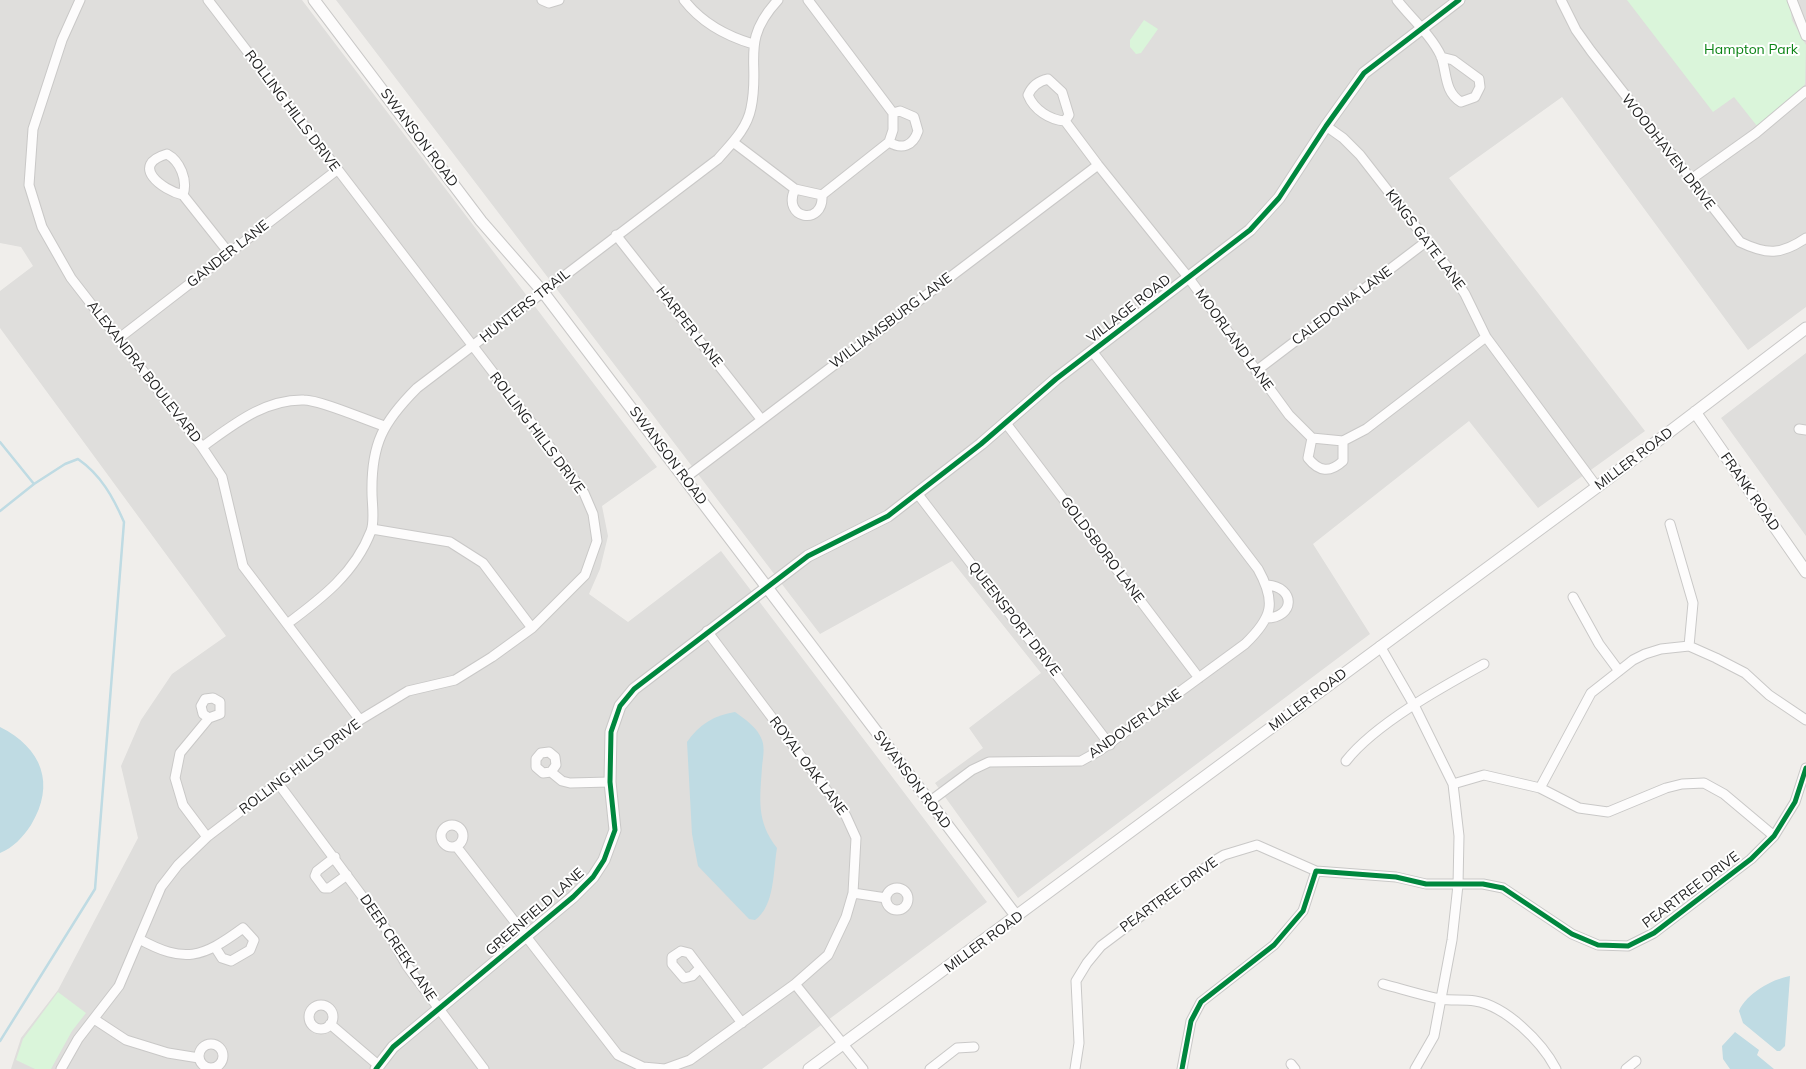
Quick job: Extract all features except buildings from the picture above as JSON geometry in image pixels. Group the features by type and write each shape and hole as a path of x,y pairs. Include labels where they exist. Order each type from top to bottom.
{"street":[{"name":"ALEXANDRA BOULEVARD","path":"80,0 62,40 33,129 29,185 42,227 71,278 202,447 222,477 243,566 360,720"},
{"name":"ROLLING HILLS DRIVE","path":"61,1069 66,1057 119,986 161,886 178,865 207,837 360,720 408,690 455,680 492,657 532,628 585,575 597,541 593,514 584,493 564,465 208,0"},
{"name":"SWANSON ROAD","path":"314,0 481,221 543,292 1017,917"},
{"path":"542,0 549,3 559,0"},
{"path":"684,0 709,24 731,37 753,44"},
{"name":"HUNTERS TRAIL","path":"287,624 328,593 354,564 372,529 373,461 384,426 396,409 417,388 718,159 733,142 744,126 751,108 753,44 761,22 778,0"},
{"path":"733,142 795,190 822,195 889,142 893,130 893,113 808,0"},
{"path":"1397,0 1421,28 1441,57 1451,94 1455,99 1461,102 1475,97 1480,87 1479,79 1453,60 1441,57"},
{"name":"VILLAGE ROAD","path":"767,588 808,556 888,516 981,444 1092,351 1250,230 1266,214 1364,73 1459,0"},
{"name":"WOODHAVEN DRIVE","path":"1561,0 1586,44 1740,242 1754,248 1779,252 1806,238"},
{"path":"1792,0 1806,36"},
{"name":"MOORLAND LANE","path":"1065,122 1069,115 1062,92 1048,79 1041,80 1031,88 1028,96 1032,105 1054,120 1065,122 1188,277 1289,415 1312,438"},
{"path":"1690,180 1756,134 1806,91"},
{"path":"889,142 895,146 910,144 918,131 914,117 900,111 893,113"},
{"name":"KINGS GATE LANE","path":"1326,126 1343,138 1360,155 1427,241 1465,294 1486,338 1597,487"},
{"path":"183,195 185,187 180,166 175,158 166,154 156,157 150,164 149,170 153,179 175,193 183,195 229,253"},
{"name":"WILLIAMSBURG LANE","path":"685,478 1098,165"},
{"name":"GANDER LANE","path":"118,339 337,170"},
{"path":"795,190 791,198 793,207 800,214 809,216 818,212 822,204 822,195"},
{"name":"HARPER LANE","path":"616,235 761,419"},
{"name":"CALEDONIA LANE","path":"1256,371 1427,241"},
{"name":"MILLER ROAD","path":"809,1069 1597,487 1806,328"},
{"path":"1343,441 1343,461 1335,468 1324,470 1315,466 1308,458 1312,438 1343,441 1366,429 1486,338"},
{"name":"ANDOVER LANE","path":"929,802 972,770 989,762 1081,761 1110,745 1245,644 1263,627 1270,608 1267,585 1258,570 1092,351"},
{"path":"202,447 251,413 278,402 306,400 384,426"},
{"name":"FRANK ROAD","path":"1695,412 1806,572"},
{"name":"GOLDSBORO LANE","path":"1005,422 1199,678"},
{"name":"QUEENSPORT DRIVE","path":"917,493 1110,745"},
{"path":"1670,524 1693,603 1689,646"},
{"path":"372,529 450,542 483,563 532,628"},
{"name":"ANDOVER LANE","path":"1266,618 1276,618 1281,615 1285,612 1288,602 1285,592 1277,586 1267,585"},
{"name":"GREENFIELD LANE","path":"377,1067 393,1047 573,897 593,877 604,860 615,830 610,782 612,732 620,706 634,689 707,631 767,588"},
{"path":"1573,597 1599,644 1619,671"},
{"name":"ROYAL OAK LANE","path":"456,846 618,1054 643,1068 665,1069 690,1060 795,984 828,955 846,917 853,893 856,838 846,816 707,631"},
{"path":"1380,646 1414,705 1453,784 1459,836 1458,885 1452,940 1441,999 1434,1036 1415,1069"},
{"path":"1540,788 1591,693 1645,654 1689,646 1746,674 1769,695 1806,720"},
{"path":"1346,762 1357,748 1414,705 1484,664"},
{"path":"207,837 183,806 175,778 180,754 209,718"},
{"name":"PEARTREE DRIVE","path":"1076,1069 1079,1043 1076,981 1087,963 1101,946 1224,855 1256,845 1316,871 1396,877 1426,884 1483,884 1503,888 1572,934 1598,945 1628,946 1654,933 1751,859 1774,836 1795,802 1806,768"},
{"path":"551,772 562,781 610,782"},
{"path":"1453,784 1484,775 1540,788 1579,808 1608,812 1666,788 1682,784 1704,783 1724,794 1774,836"},
{"name":"DEER CREEK LANE","path":"278,783 335,857 388,932 407,966 484,1069"},
{"path":"335,857 317,871 315,876 324,888 329,888 347,874"},
{"path":"1182,1069 1191,1021 1202,1002 1274,946 1303,911 1316,871"},
{"path":"853,893 886,898"},
{"path":"139,939 162,952 189,955 215,947"},
{"path":"700,968 742,1023"},
{"path":"795,984 863,1069"},
{"path":"1383,984 1441,999 1476,1001 1502,1013 1521,1026 1547,1053 1556,1069"},
{"path":"94,1019 126,1040 168,1053 199,1058"},
{"path":"330,1024 377,1067"},
{"path":"930,1069 957,1048 974,1047"},
{"path":"1626,1069 1636,1061"}],"shaded area":[{"path":"0,0 302,0 657,467 602,506 608,536 600,569 589,594 628,622 721,551 987,902 762,1069 11,1069 21,1038 58,990 138,838 121,766 141,720 172,674 226,636 0,328 0,291 33,266 21,247 0,243"},
{"path":"336,0 1806,0 1806,307 1748,350 1562,97 1449,178 1645,431 1538,508 1469,421 1313,544 1370,634 1018,898 935,783 983,748 969,728 1041,673 952,561 820,634"},
{"path":"1806,353 1806,536 1721,418"}],"green space":[{"name":"Hampton Park","path":"1627,0 1789,0 1792,20 1806,45 1805,84 1795,97 1757,126 1734,97 1713,112"},
{"path":"1144,20 1158,29 1141,53 1136,54 1130,47 1130,40"},
{"path":"58,992 86,1013 72,1031 51,1069 35,1069 16,1060 23,1039"}],"water":[{"path":"735,712 754,728 763,743 760,800 762,819 770,838 777,848 770,897 762,914 755,920 749,919 698,866 692,834 687,742 708,721 721,715"},
{"path":"0,727 26,745 35,756 41,768 43,795 39,810 25,834 17,842 0,853"},
{"path":"1790,976 1785,1046 1780,1051 1777,1051 1743,1023 1739,1011 1747,999 1760,988 1775,980"},
{"path":"1735,1032 1759,1050 1757,1055 1774,1069 1730,1069 1723,1059 1722,1046"}],"waterway":[{"path":"0,442 34,484 65,464 78,459 106,487 124,522 95,889 0,1041"},
{"path":"0,511 34,484"}],"cycle path":[{"path":"376,1069 393,1047 573,897 593,877 604,860 615,830 610,782 611,732 620,706 634,689 808,556 888,516 981,444 1056,379 1250,230 1279,198 1326,126 1364,73 1459,0"},
{"path":"1182,1069 1191,1021 1201,1002 1274,945 1303,911 1316,871 1396,877 1426,884 1483,884 1503,888 1572,934 1598,945 1628,946 1654,933 1751,859 1774,836 1795,802 1806,768"}]}
